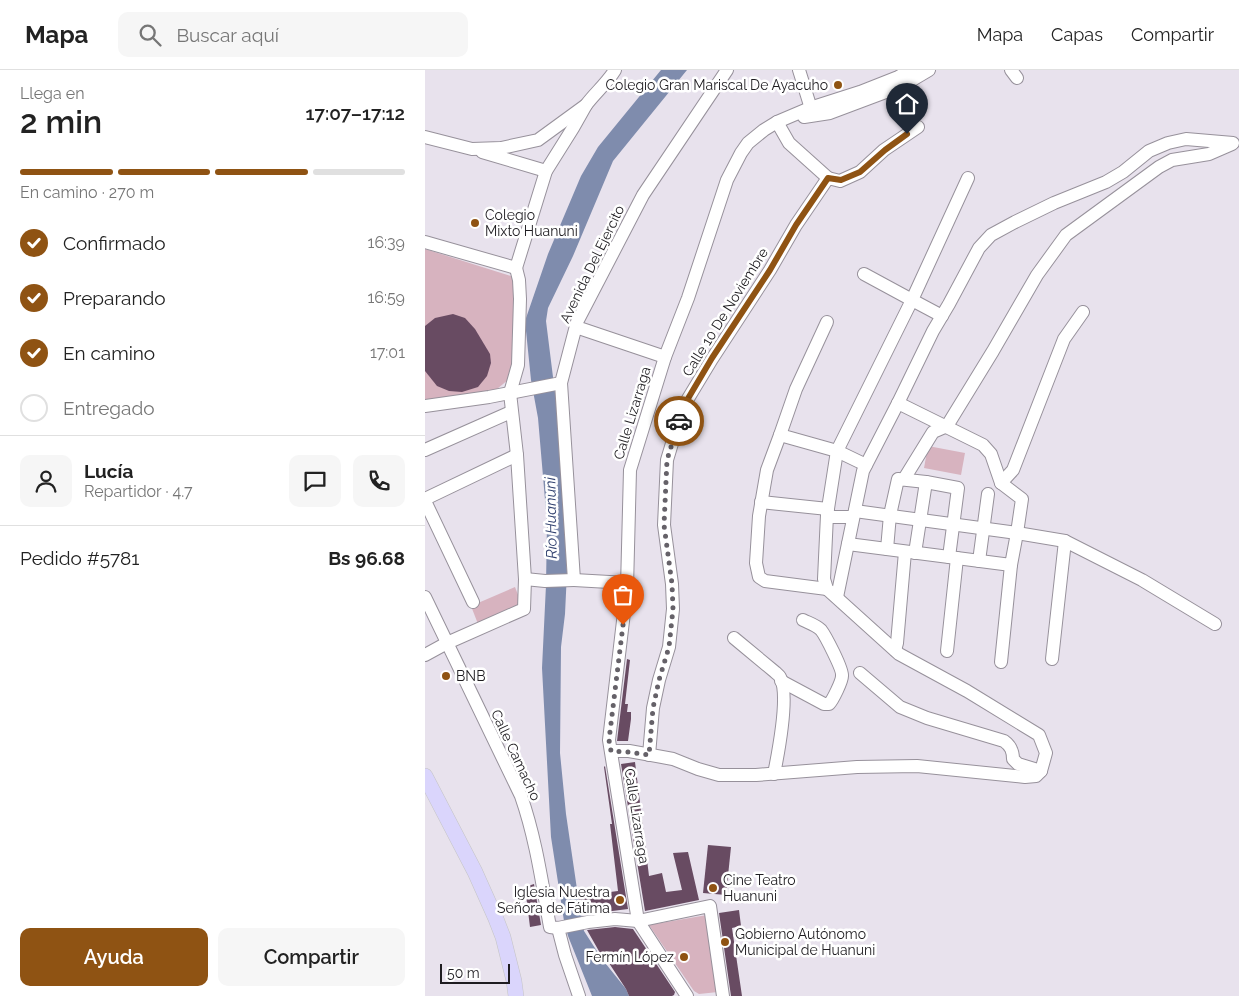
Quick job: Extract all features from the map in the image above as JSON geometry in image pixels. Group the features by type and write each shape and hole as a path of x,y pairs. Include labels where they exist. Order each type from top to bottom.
{"main road":[{"path":"425,776 475,872 502,934 516,996"}],"street":[{"path":"425,655 447,643 525,609 525,579 517,455 510,393 518,365 520,299 516,268 546,171 592,97 609,80 615,70"},
{"name":"Avenida Del Ejercito","path":"571,580 558,384 577,322 643,195 727,70"},
{"path":"799,70 812,112"},
{"path":"812,112 911,70"},
{"path":"812,112 830,113 902,86 929,70"},
{"path":"472,149 501,148 538,140 587,105"},
{"name":"Calle Lizarraga","path":"638,921 609,740 627,583 630,470 665,357 688,298 727,180 748,143 764,130 777,122 812,112"},
{"path":"777,122 789,143 828,178 841,180 860,172 885,150 918,127"},
{"path":"425,137 546,171"},
{"path":"832,593 848,544 863,471 933,331 979,248 991,235 1054,203 1106,182 1123,172 1149,151 1168,143 1187,139 1236,144"},
{"path":"904,480 933,432 947,426 1037,275 1066,235 1159,167 1172,160 1209,154 1236,144"},
{"name":"Calle 10 De Noviembre","path":"649,755 653,708 669,647 673,609 672,584 664,525 667,460 683,407 712,358 770,270 796,225 828,178"},
{"path":"611,751 673,759 719,775 774,774 857,767 917,766 1025,778 1035,776 1041,771 1046,753 1039,734 967,691 899,654 832,593 824,579 828,513 837,452 968,178"},
{"path":"425,242 516,268"},
{"path":"864,274 942,316"},
{"path":"1001,483 1013,470 1064,339 1083,312"},
{"path":"827,322 796,389 767,470 759,516 756,563 759,577 765,582 832,593"},
{"path":"576,327 665,357"},
{"path":"425,406 558,384"},
{"path":"898,403 983,445 991,454 1001,483 1022,499 1011,565 1001,662"},
{"path":"425,450 511,412"},
{"path":"780,435 837,452 866,465"},
{"path":"473,602 425,500 517,455"},
{"path":"887,549 890,516 898,479 958,488 953,524 953,558 947,651"},
{"path":"895,650 910,552 921,520 926,482"},
{"path":"979,561 988,494"},
{"path":"761,502 828,513 890,516 1017,532 1065,541 1142,580 1215,624"},
{"path":"1052,659 1065,541"},
{"path":"848,544 1011,565"},
{"path":"525,579 627,583"},
{"name":"Calle Camacho","path":"425,597 521,796 529,818 550,928 561,928"},
{"path":"781,680 823,704 829,704 833,700 843,676 840,666 821,630 803,620"},
{"path":"734,638 781,678 784,690 783,714 774,774"},
{"path":"860,673 900,707 927,718 1003,741 1009,744 1013,752 1013,759 1018,764 1041,771"},
{"path":"579,996 565,954 561,928 615,919 638,921 710,906 721,996"},
{"path":"638,921 687,996"}],"shaded area":[{"path":"425,249 511,276 517,285 514,375 491,394 425,403"},
{"path":"928,446 965,453 961,475 924,468"},
{"path":"515,587 522,605 478,624 471,606"},
{"path":"707,915 718,992 699,994 694,991 649,925"}],"water":[{"name":"Río Huanuni","path":"661,70 687,70 613,161 573,256 548,308 546,321 558,417 567,572 561,647 560,753 566,814 584,931 602,959 626,989 629,996 592,996 564,921 551,837 542,668 547,523 538,418 531,380 525,321 548,254 581,176 598,147"}],"building":[{"path":"453,314 465,318 475,329 490,354 491,363 487,376 478,387 462,392 449,391 437,386 425,371 425,326 435,318"},
{"path":"627,659 630,660 625,704 628,704 627,712 631,712 631,719 628,741 617,741"},
{"path":"635,762 649,876 662,873 666,892 682,890 673,853 688,852 699,900 645,911 621,764"},
{"path":"605,766 628,909 581,915 578,896 618,891"},
{"path":"708,845 731,847 726,895 703,893"},
{"path":"534,884 541,925 530,927 525,887"},
{"path":"739,910 741,926 732,928 742,996 731,996 719,913"},
{"path":"615,927 633,929 675,992 674,995 629,996 587,930"}],"way so far":[{"path":"623,625 609,740 611,751 649,755 653,708 669,647 673,609 672,584 664,525 667,460 679,421"}],"place":[{"name":"Colegio Gran Mariscal De Ayacuho","path":"838,85"},
{"name":"Colegio Mixto Huanuni","path":"475,223"},
{"name":"BNB","path":"446,676"},
{"name":"Cine Teatro Huanuni","path":"713,888"},
{"name":"Iglesia Nuestra Señora de Fátima","path":"620,900"},
{"name":"Gobierno Autónomo Municipal de Huanuni","path":"725,942"},
{"name":"Fermín López","path":"684,957"}],"route":[{"path":"679,421 683,407 712,358 736,324 796,225 828,178 841,180 860,172 907,134"}]}
